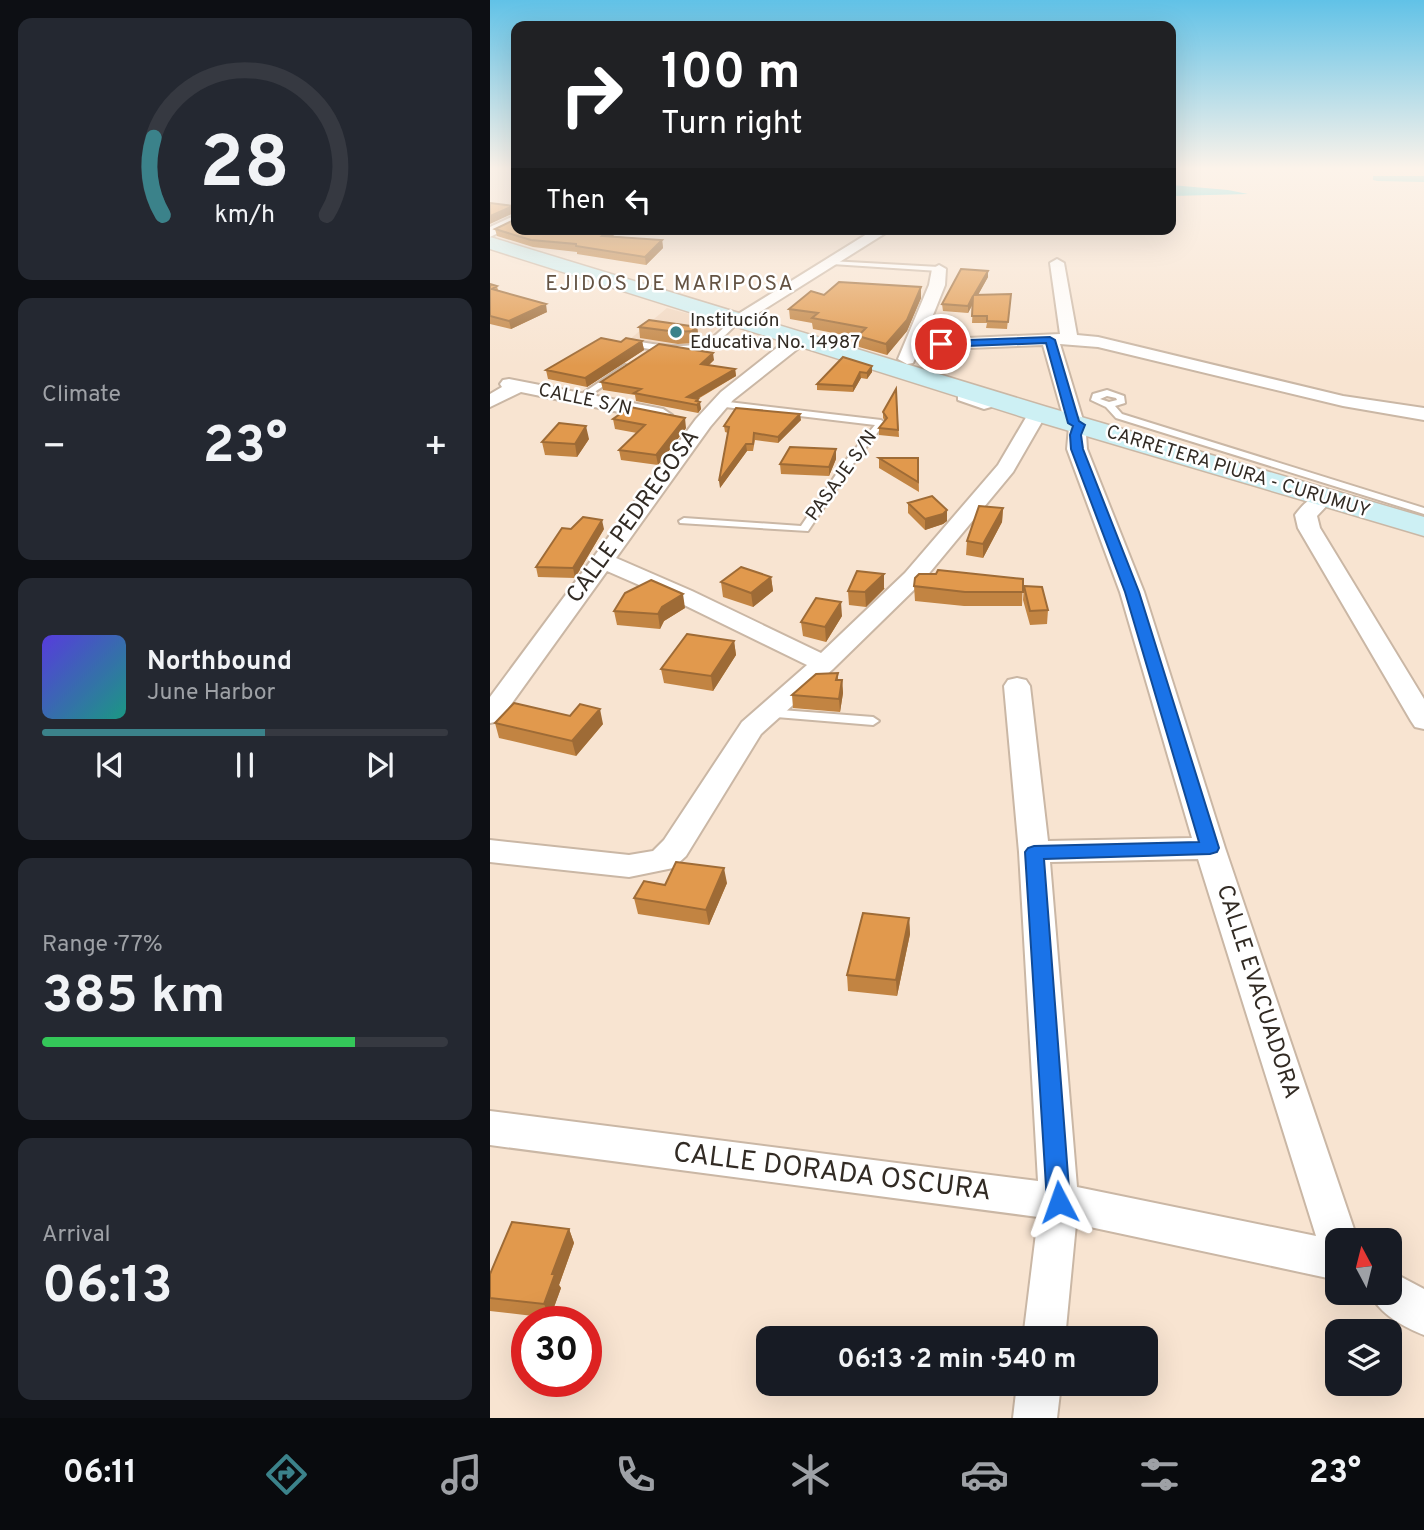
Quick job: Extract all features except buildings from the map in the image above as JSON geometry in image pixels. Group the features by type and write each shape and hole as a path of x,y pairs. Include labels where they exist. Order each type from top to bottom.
{"main road":[{"name":"CARRETERA PIURA - CURUMUY","path":"490,243 1038,413 1424,527"}],"street":[{"path":"738,319 875,235"},
{"path":"1057,263 1069,339"},
{"path":"902,370 937,285 939,269"},
{"name":"CALLE PEDREGOSA","path":"490,715 601,560 689,420 720,404 799,339"},
{"path":"914,345 1069,339 1098,342 1343,401 1424,414"},
{"path":"1050,340 1076,424"},
{"name":"CALLE S/N","path":"490,402 514,385 689,420"},
{"path":"490,851 629,866 662,860 674,848 744,737 767,712 824,664 913,578 1006,468 1038,413"},
{"name":"CALLE EVACUADORA","path":"1076,424 1077,449 1132,592 1210,848 1334,1228"},
{"path":"1324,498 1306,515 1309,528 1424,721"},
{"path":"601,560 708,607 824,664"},
{"path":"1017,686 1034,852 1059,1202 1045,1326"},
{"path":"1034,852 1210,848"},
{"name":"CALLE DORADA OSCURA","path":"490,1128 1059,1202 1325,1257"},
{"path":"1402,1299 1424,1314"},
{"path":"1035,1418 1038,1396"}],"lane":[{"path":"832,261 939,269"},
{"path":"628,342 659,346 698,346 711,342 738,319"},
{"path":"650,353 659,346"},
{"path":"578,399 641,359"},
{"name":"PASAJE S/N","path":"684,521 804,529 849,462 881,423 720,404"},
{"path":"1109,405 1119,416 1133,421 1424,512"},
{"path":"767,712 873,721"}],"shaded area":[{"name":"Institución Educativa No. 14987","path":"667,308 723,323 702,342 672,346 629,340"}],"place":[{"name":"Institución Educativa No. 14987","path":"676,332"}],"district":[{"name":"EJIDOS DE MARIPOSA","path":"670,284"}],"route":[{"path":"941,344 1050,340 1074,423 1079,425 1076,435 1077,449 1132,592 1210,848 1034,852 1059,1202"}]}
